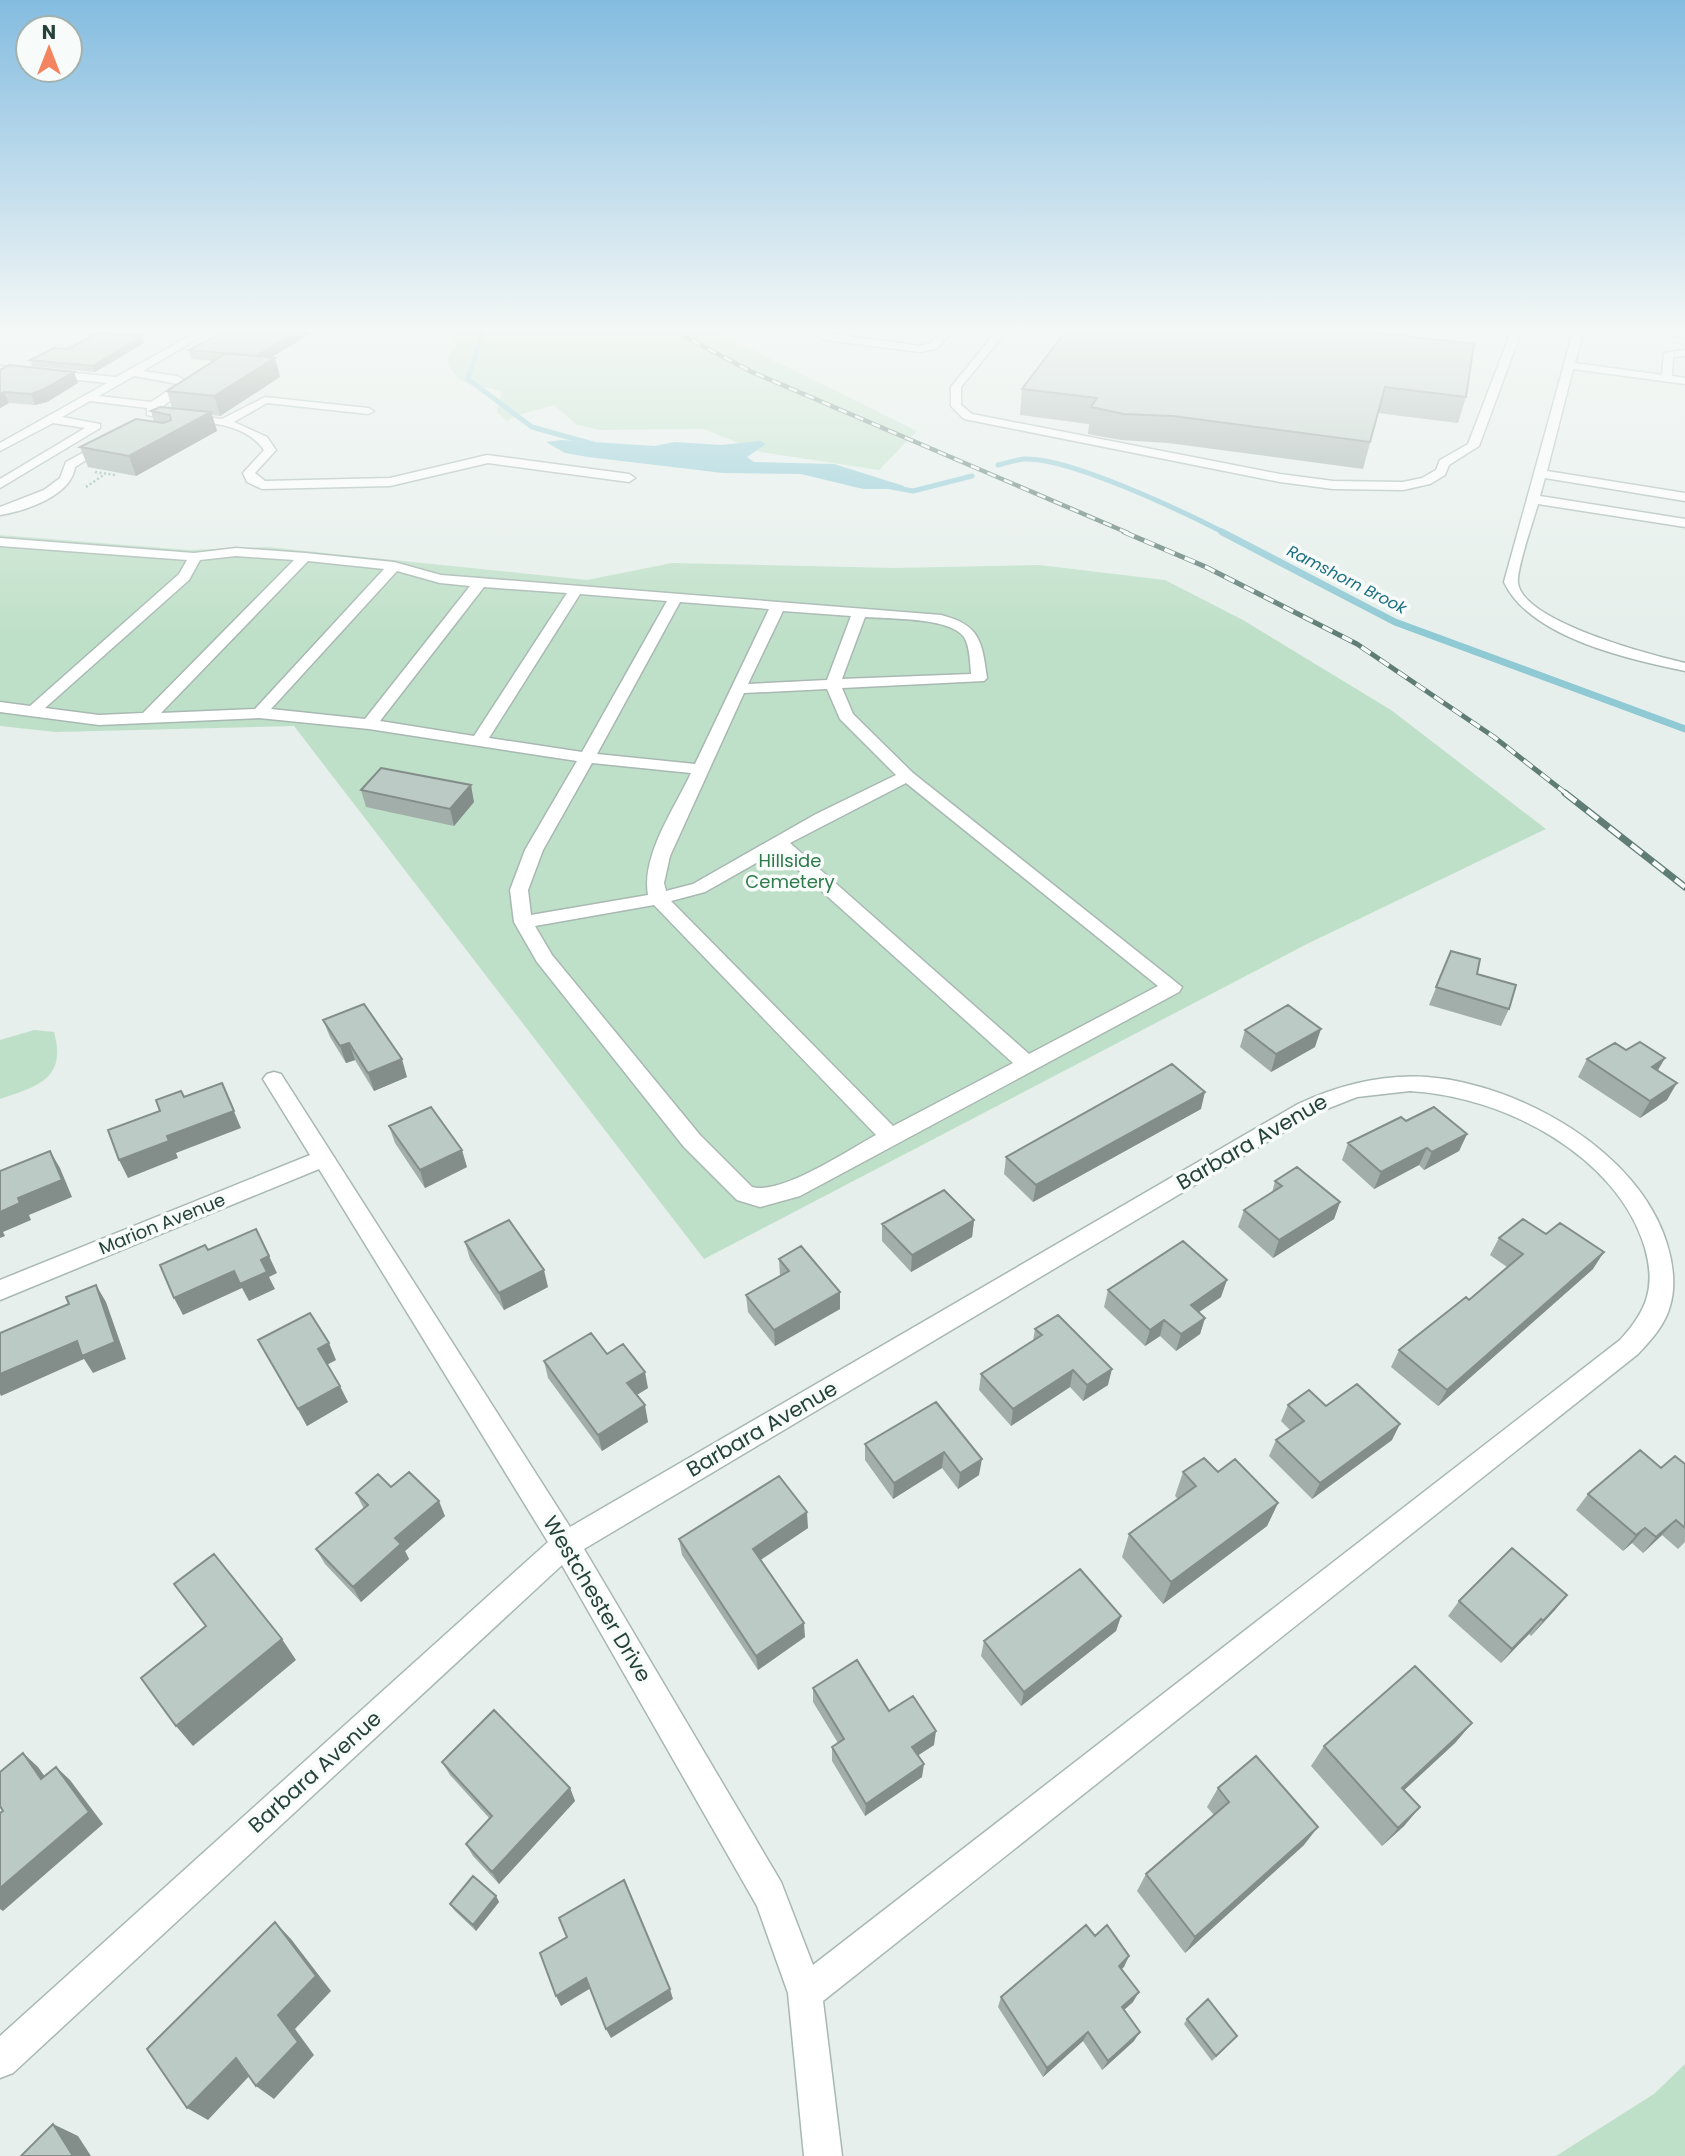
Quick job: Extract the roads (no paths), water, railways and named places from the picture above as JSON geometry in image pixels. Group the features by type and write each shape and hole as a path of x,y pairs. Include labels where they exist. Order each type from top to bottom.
{"street":[{"path":"0,448 27,433"},
{"path":"0,484 90,433"},
{"path":"252,433 268,442 270,450 249,473 251,479 262,485 314,487 390,482 447,471 487,459 629,478"},
{"path":"1045,433 1225,469 1280,478 1371,487 1403,486 1426,481 1441,472 1444,463 1473,446 1478,433"},
{"path":"1551,433 1511,582 1518,600 1542,616 1584,636 1685,667"},
{"path":"0,511 22,507 60,483 68,476 70,465 117,436"},
{"path":"1540,474 1685,497"},
{"path":"1534,499 1685,523"},
{"path":"0,542 194,557 236,552 305,557 394,566 440,579 960,623 969,630 975,648 979,678 738,689"},
{"path":"33,711 184,576 193,564 194,557"},
{"path":"149,716 305,557"},
{"path":"259,713 394,566"},
{"path":"369,724 480,583"},
{"path":"478,742 577,589"},
{"path":"676,597 534,850 519,890 523,922 544,958 684,1130 745,1195 760,1198 792,1190 1172,987 907,776 846,716 833,684 859,613"},
{"path":"778,606 699,769 661,856 655,884 658,899 891,1138"},
{"path":"0,707 99,720 259,713 369,724 587,758 699,769"},
{"path":"523,922 658,899 699,888 907,776"},
{"path":"779,843 1026,1063"},
{"name":"Westchester Drive","path":"274,1079 564,1545 748,1853 787,1935 805,1993 823,2156"},
{"name":"Barbara Avenue","path":"0,2060 564,1545 1306,1109 1354,1089 1413,1084 1444,1087 1508,1104 1569,1135 1618,1178 1642,1211 1661,1255 1663,1280 1659,1306 1647,1327 1629,1347 805,1993"},
{"name":"Marion Avenue","path":"0,1290 324,1157"}],"water":[{"path":"562,440 655,446 674,442 721,445 760,441 766,444 747,457 754,462 834,464 904,486 901,489 863,489 801,474 723,473 588,457 565,453 546,442"}],"waterway":[{"name":"Ramshorn Brook","path":"552,433 593,444"},
{"name":"Ramshorn Brook","path":"998,465 1024,459 1068,466 1125,487 1225,533"},
{"name":"Ramshorn Brook","path":"891,487 913,491 972,476"},
{"name":"Ramshorn Brook","path":"1222,532 1395,622 1685,729"}],"railway":[{"path":"894,433 1128,533"},
{"path":"1124,532 1206,567 1357,644 1494,737 1568,795"},
{"path":"1565,793 1685,887"}],"park label":[{"name":"Hillside Cemetery","path":"790,871"}]}
